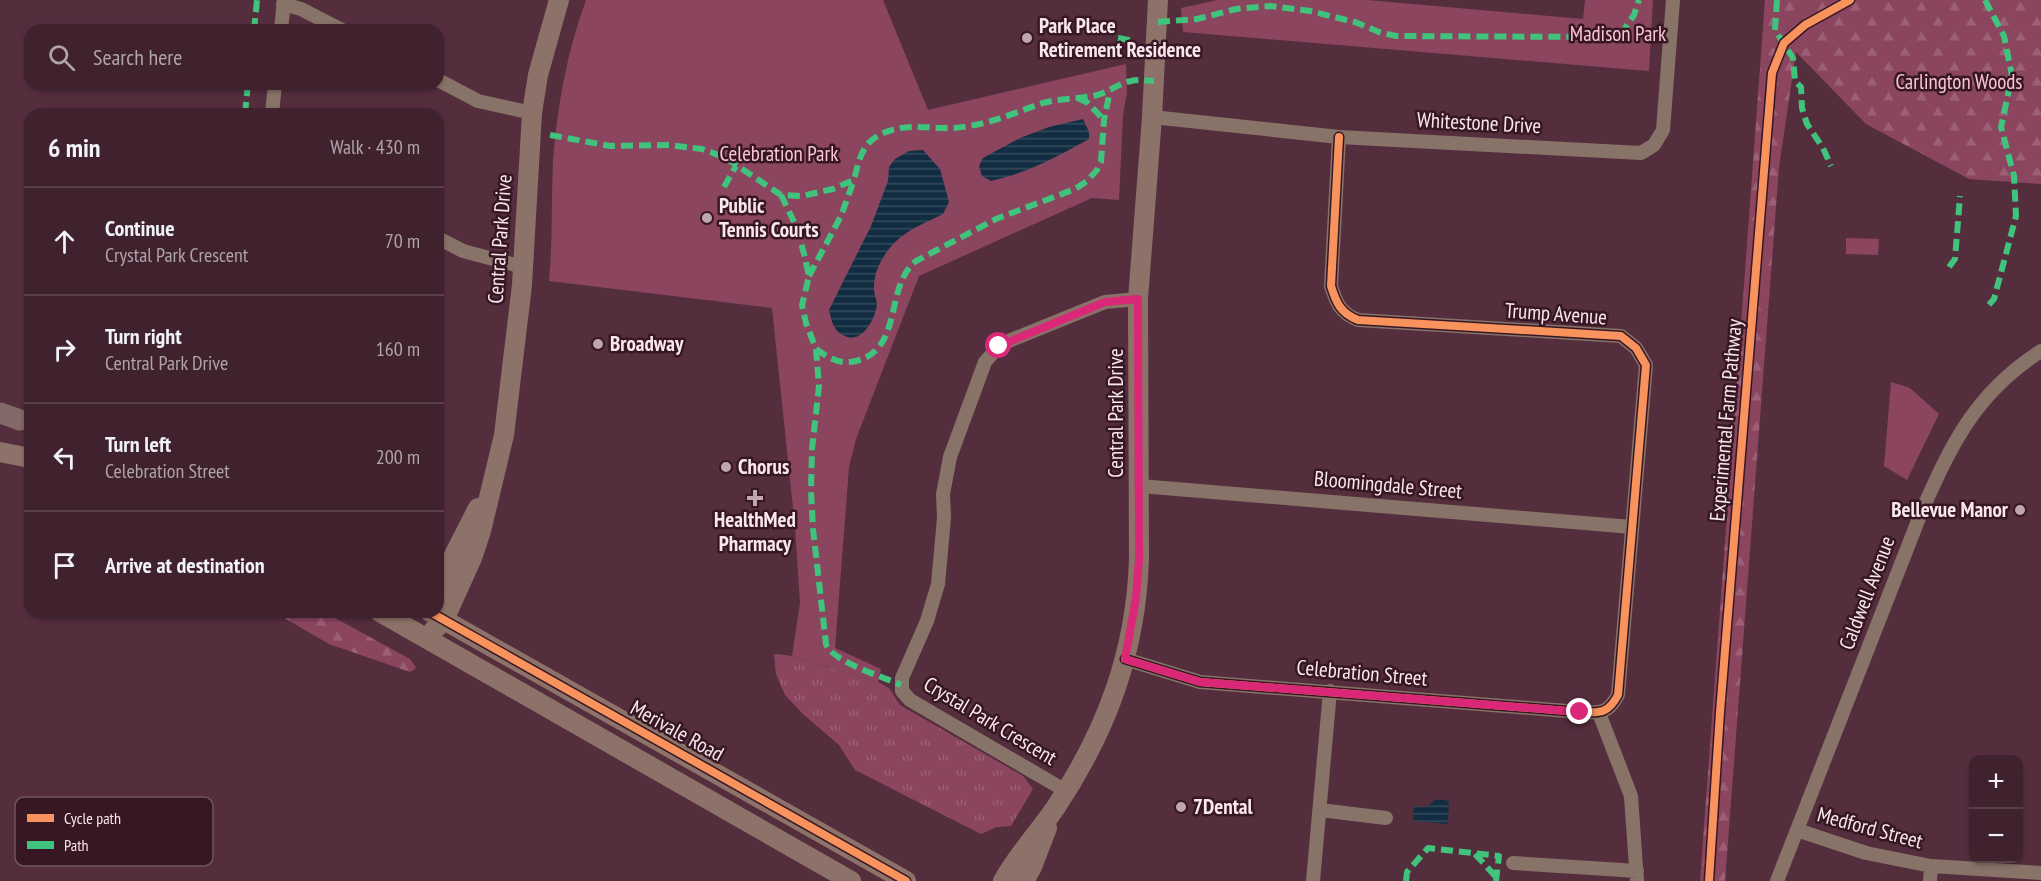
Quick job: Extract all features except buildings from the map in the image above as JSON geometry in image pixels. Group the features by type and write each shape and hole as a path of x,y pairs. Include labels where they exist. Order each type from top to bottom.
{"street":[{"name":"Central Park Drive","path":"444,600 472,558 481,531 508,412 523,267 532,113 538,75 559,0"},
{"name":"Central Park Drive","path":"1003,881 1016,858 1055,808 1095,740 1111,703 1125,659 1138,578 1140,486 1138,299 1152,117 1158,0"},
{"name":"Whitestone Drive","path":"1152,117 1339,137 1641,153 1654,145 1663,130 1673,0"},
{"path":"282,24 284,2 330,24"},
{"path":"444,83 478,101 532,113"},
{"path":"273,108 274,90"},
{"name":"Trump Avenue","path":"1339,137 1331,286 1337,305 1348,316 1358,320 1621,336 1636,348 1646,365 1618,695 1612,706 1599,713"},
{"path":"444,241 463,251 523,267"},
{"name":"Crystal Park Crescent","path":"1066,791 916,705 902,691 902,678 921,636 938,584 946,476 950,457 985,362 999,346 1044,326 1105,302 1138,299"},
{"name":"Caldwell Avenue","path":"1778,881 1921,513 1943,464 1973,413 1996,385 2023,362 2041,351"},
{"path":"0,452 24,457"},
{"name":"Central Park Drive","path":"444,578 492,482"},
{"name":"Bloomingdale Street","path":"1140,486 1632,527"},
{"name":"Merivale Road","path":"391,618 841,878"},
{"name":"Central Park Drive","path":"426,638 433,618"},
{"name":"Merivale Road","path":"439,618 906,881"},
{"name":"Celebration Street","path":"1125,659 1200,682 1599,713"},
{"path":"1313,881 1330,691"},
{"path":"1513,862 1637,876 1630,796 1599,713"},
{"name":"Central Park Drive","path":"1024,881 1032,867 1055,808"},
{"path":"1320,810 1386,818"},
{"name":"Medford Street","path":"1797,830 1866,854 1931,866 2041,873"},
{"path":"1930,881 1931,866"},
{"path":"1561,881 1563,867"}],"green space":[{"name":"Celebration Park","path":"586,0 883,0 928,110 1126,64 1127,92 1123,115 1119,200 1092,198 919,276 856,439 849,467 835,648 881,669 878,682 792,656 800,603 795,527 772,308 549,281 553,161 557,120 568,60"},
{"name":"Madison Park","path":"1218,0 1367,0 1583,19 1585,0 1653,0 1649,71 1183,32 1181,8"},
{"name":"Carlington Woods","path":"1765,0 2041,0 2041,184 1969,179 1866,124 1796,52 1779,167 1725,881 1700,881"},
{"path":"1846,238 1879,239 1878,255 1846,254"},
{"path":"1891,382 1910,388 1939,414 1907,480 1884,466"},
{"path":"284,618 335,618 410,659 416,667 410,672 329,644"},
{"path":"774,654 792,656 878,682 889,688 900,705 1023,776 1033,789 1011,826 997,827 981,834 855,770 839,745 785,695 776,674"}],"water":[{"path":"1083,119 1089,132 1089,139 1017,174 991,181 982,176 979,166 983,158 1020,138 1049,127"},
{"path":"923,150 940,169 949,202 943,214 907,233 889,249 875,277 874,289 877,305 874,317 862,333 851,338 845,336 835,329 829,310 871,226 888,181 889,167 895,159 909,151"},
{"path":"1436,799 1449,801 1448,824 1413,821 1414,806 1427,807"}],"marked path":[{"path":"255,24 257,0"},
{"path":"1158,22 1197,19 1236,9 1270,6 1310,11 1355,22 1396,36 1594,37 1621,34 1634,15 1639,0"},
{"path":"1777,0 1775,30 1793,58 1795,81 1801,87 1802,108 1807,124 1823,148 1831,166"},
{"path":"1985,0 2004,36 2012,76 2001,127 2014,176 2016,216 1994,299 1985,309"},
{"path":"1118,38 1135,41"},
{"path":"550,135 610,146 669,145 702,149 724,157 781,195 802,196 833,189 854,180 867,145 888,131 910,127 957,128 979,124 1043,103 1097,95 1127,82 1154,81"},
{"path":"246,108 247,90"},
{"path":"816,349 830,358 845,362 856,361 871,354 881,344 888,331 900,285 906,272 916,261 996,219 1075,189 1087,181 1101,162 1104,120 1110,91"},
{"path":"1078,98 1088,103 1104,120"},
{"path":"724,187 736,166"},
{"path":"809,276 841,216 854,180"},
{"path":"781,195 797,228 809,276 802,305 816,349 819,386 812,449 811,491 826,644 830,650 847,662 901,685"},
{"path":"1949,267 1955,259 1960,196"},
{"path":"1406,881 1407,872 1428,848 1499,856 1496,881"},
{"path":"1475,854 1497,878"}],"cycle path":[{"name":"Experimental Farm Pathway","path":"1709,881 1720,712 1772,73 1784,43 1805,25 1850,0"},
{"path":"1125,659 1200,682 1580,712 1603,711 1611,706 1618,695 1646,365 1636,348 1621,336 1358,320 1347,314 1337,302 1331,286 1339,137"},
{"path":"441,618 906,881"}],"place":[{"name":"Park Place Retirement Residence","path":"1027,38"},
{"name":"Public Tennis Courts","path":"707,218"},
{"name":"Broadway","path":"598,344"},
{"name":"Chorus","path":"726,467"},
{"name":"HealthMed Pharmacy","path":"755,498"},
{"name":"Bellevue Manor","path":"2020,510"},
{"name":"7Dental","path":"1181,807"}],"route":[{"path":"999,346 1105,302 1138,299 1140,341 1139,559 1136,598 1125,659 1200,682 1580,712"}]}
